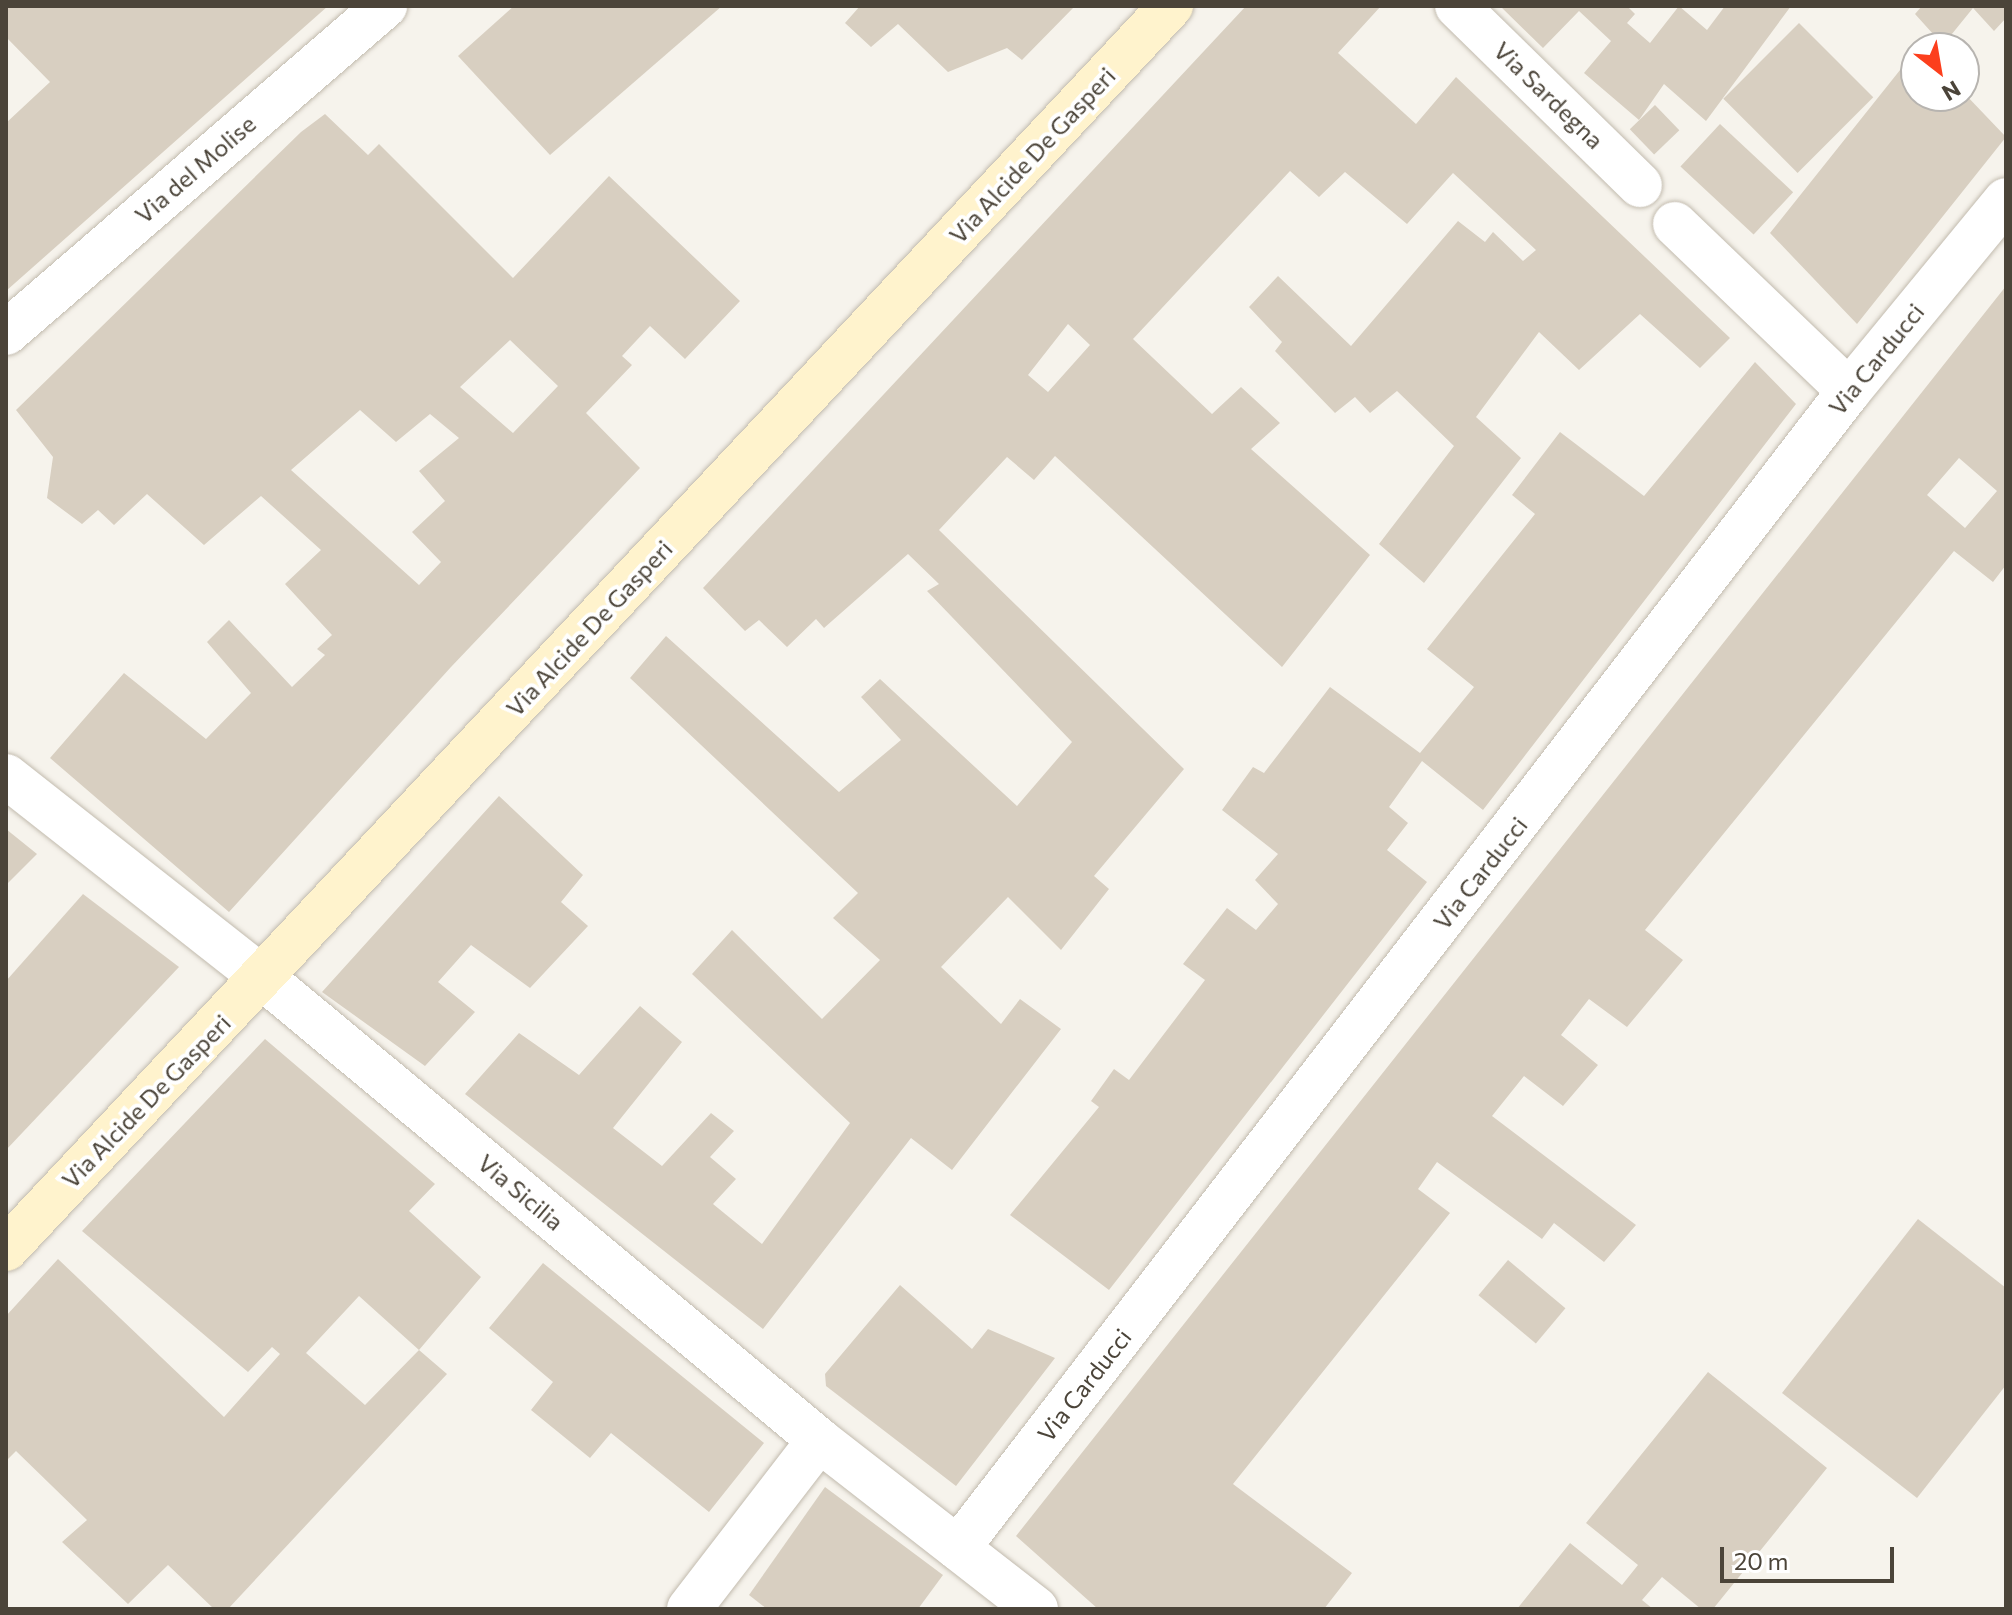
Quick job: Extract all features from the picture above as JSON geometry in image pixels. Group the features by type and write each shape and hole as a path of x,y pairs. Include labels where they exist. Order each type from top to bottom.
{"street":[{"name":"Via del Molise","path":"6,333 385,6"},
{"name":"Via Alcide De Gasperi","path":"6,1249 1171,6"},
{"name":"Via Sardegna","path":"1457,6 1640,185"},
{"name":"Via Carducci","path":"958,1548 1849,391 2006,200"},
{"path":"1675,224 1849,391"},
{"name":"Via Sicilia","path":"6,776 263,978 819,1440 1036,1609"},
{"path":"689,1609 819,1440"}],"building":[{"path":"6,6 328,6 6,291 6,123 50,82 6,37"},
{"path":"514,6 722,6 550,155 458,56"},
{"path":"860,6 1075,6 1022,60 1007,48 948,72 898,24 871,47 845,23"},
{"path":"1246,6 1381,6 1338,53 1416,124 1456,77 1730,338 1700,368 1640,314 1579,370 1539,332 1476,417 1521,458 1424,583 1379,544 1454,446 1397,391 1370,413 1355,397 1335,413 1275,351 1282,342 1249,307 1278,276 1351,346 1458,221 1485,242 1493,232 1523,261 1536,250 1453,173 1407,224 1345,172 1319,197 1290,171 1133,339 1212,414 1241,387 1280,423 1251,449 1370,555 1282,667 1055,456 1034,480 1007,457 939,530 1184,769 1094,876 1109,889 1061,950 1008,897 941,967 1001,1024 1020,999 1061,1029 952,1170 911,1138 763,1329 465,1094 519,1033 579,1075 640,1006 682,1042 613,1128 662,1166 711,1113 734,1131 710,1157 736,1179 713,1204 762,1244 850,1123 692,974 732,930 822,1019 880,960 833,918 858,893 630,678 666,636 839,792 901,740 861,697 880,679 1017,806 1072,742 927,591 939,584 908,554 824,628 816,619 787,647 759,620 745,631 703,588","holes":["1068,324 1090,345 1048,392 1028,375"]},
{"path":"1500,6 1627,6 1635,14 1627,23 1650,43 1679,6 1707,30 1725,6 1791,6 1706,121 1664,84 1639,120 1584,73 1611,41 1579,11 1543,48"},
{"path":"1922,6 2006,6 2006,18 1994,31 1973,8 1954,32 1931,32 1915,14"},
{"path":"1799,23 1873,97 1798,173 1723,99"},
{"path":"1900,70 1900,112 1980,110 2006,137 1857,324 1770,233"},
{"path":"1655,105 1679,130 1654,154 1630,129"},
{"path":"325,114 368,155 379,144 513,278 609,176 740,301 685,359 650,326 622,356 632,365 586,413 640,468 451,667 229,912 50,758 124,673 206,739 251,693 207,642 229,620 292,687 325,655 317,649 332,635 285,584 321,550 261,496 204,545 147,494 114,525 98,510 82,524 47,498 53,457 16,410 301,132","holes":["510,340 558,386 513,433 460,387","360,410 396,442 430,414 459,438 419,471 445,501 412,532 441,562 419,585 291,470"]},
{"path":"1720,124 1793,192 1754,235 1680,166"},
{"path":"2006,286 2006,565 1993,582 1954,551 1645,930 1683,960 1627,1027 1589,999 1561,1035 1598,1065 1563,1106 1524,1076 1492,1116 1636,1225 1604,1262 1554,1223 1542,1239 1437,1162 1418,1189 1450,1213 1233,1484 1352,1573 1324,1609 1098,1609 1016,1536","holes":["1959,458 1997,491 1965,528 1927,495"]},
{"path":"1755,362 1796,404 1483,810 1422,761 1389,807 1408,823 1387,850 1427,882 1109,1290 1010,1215 1099,1107 1091,1101 1114,1069 1129,1080 1205,980 1183,964 1227,908 1256,930 1278,904 1255,880 1278,854 1222,810 1253,767 1264,773 1330,687 1420,753 1474,687 1427,649 1535,514 1512,495 1560,432 1644,496"},
{"path":"499,796 583,875 561,902 588,926 530,988 471,945 438,982 475,1012 425,1066 322,992"},
{"path":"6,829 37,854 6,885"},
{"path":"83,894 179,967 6,1150 6,981"},
{"path":"265,1039 435,1184 409,1211 481,1277 419,1350 447,1374 228,1609 214,1609 168,1565 128,1604 62,1542 87,1520 16,1451 6,1461 6,1316 58,1259 224,1417 280,1354 272,1347 248,1372 82,1231","holes":["359,1296 419,1350 365,1405 306,1353"]},
{"path":"1918,1219 2006,1288 2006,1385 1917,1498 1782,1393"},
{"path":"1508,1260 1565,1308 1536,1343 1478,1295"},
{"path":"543,1263 764,1443 709,1512 611,1433 590,1458 531,1410 553,1382 489,1328"},
{"path":"900,1285 972,1349 988,1329 1055,1358 956,1486 826,1386 825,1374"},
{"path":"1708,1372 1827,1468 1713,1609 1701,1609 1662,1577 1642,1600 1653,1609 1517,1609 1570,1543 1622,1585 1638,1565 1586,1523"},
{"path":"825,1487 943,1575 918,1609 767,1609 749,1595"}]}
